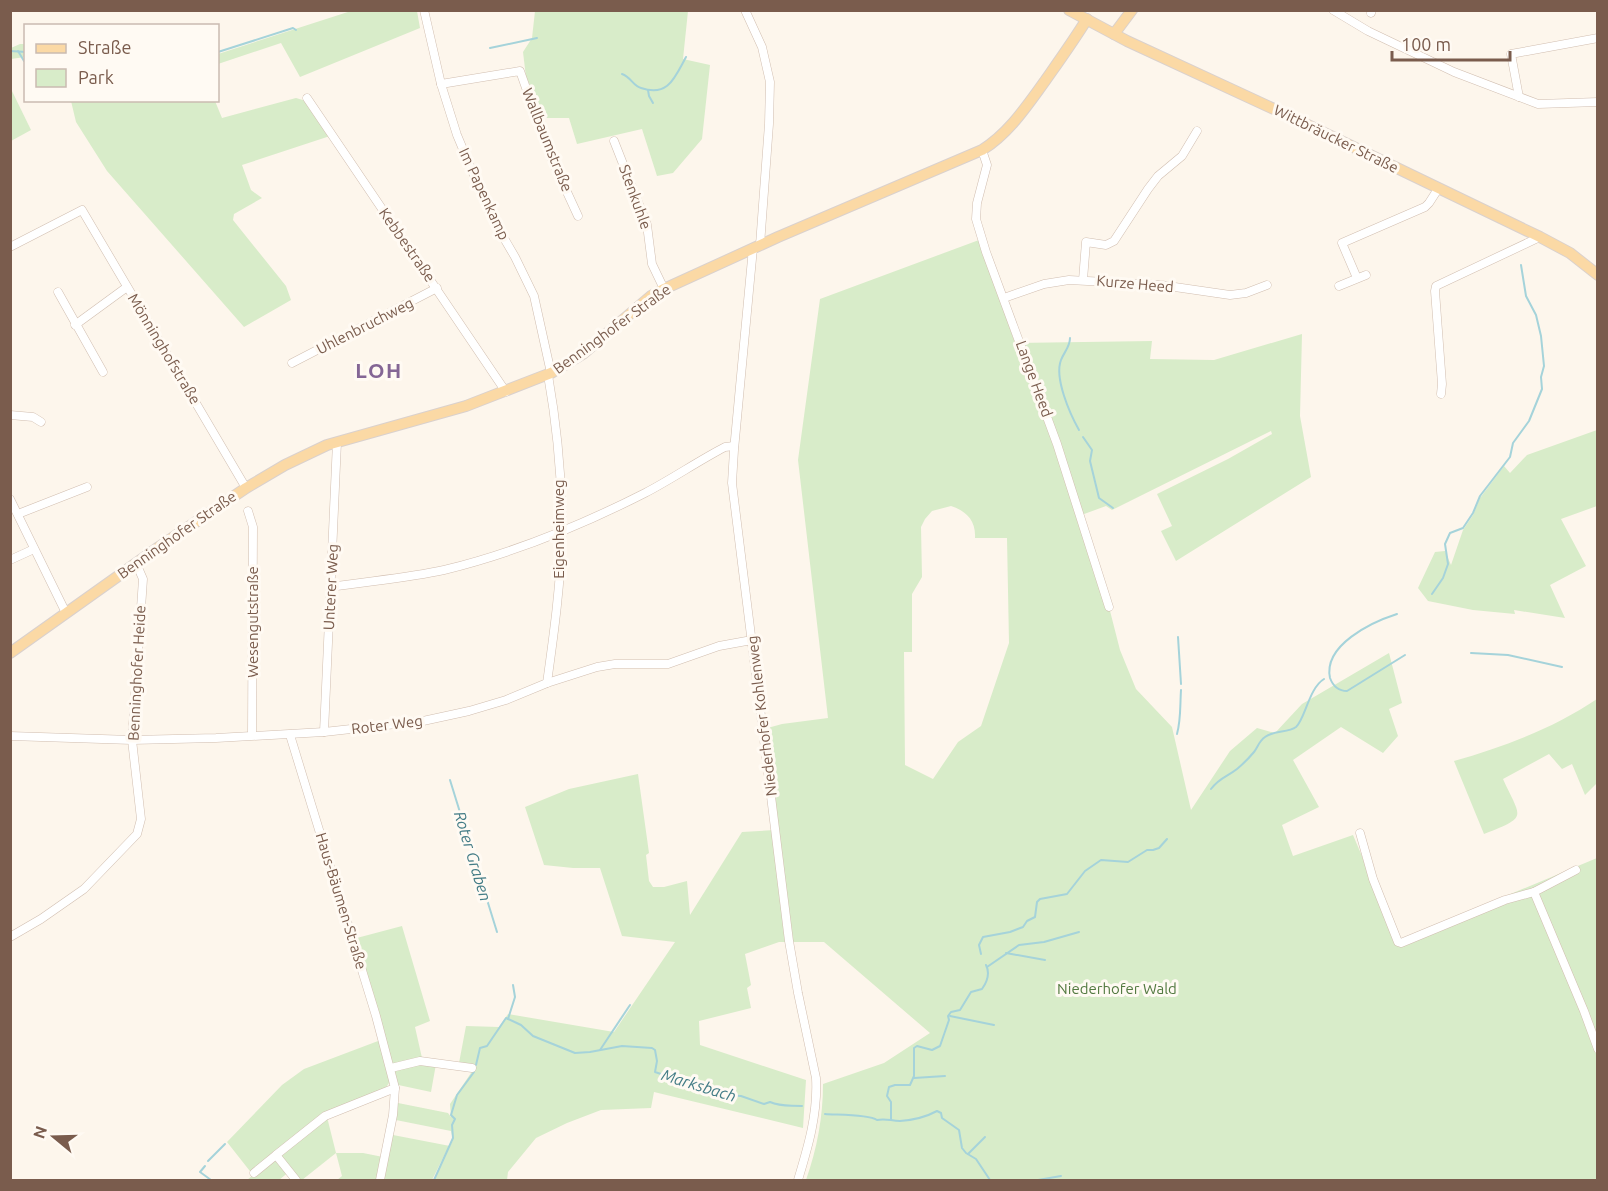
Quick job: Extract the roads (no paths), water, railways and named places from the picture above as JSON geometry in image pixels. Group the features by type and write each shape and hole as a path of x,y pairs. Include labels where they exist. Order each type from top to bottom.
{"main road":[{"name":"Wittbräucker Straße","path":"1069,10 1114,34 1540,237 1579,259 1598,275"},
{"path":"1114,34 1132,10"},
{"name":"Benninghofer Straße","path":"10,653 246,488 297,459 337,442 429,417 506,392 550,374 584,353 651,296 664,289 982,150 1002,136 1018,118 1087,19"}],"street":[{"name":"Im Papenkamp","path":"424,10 441,84 457,135 490,216 515,257 536,302 550,374"},
{"name":"Niederhofer Kohlenweg","path":"745,10 762,47 770,82 769,123 734,446 733,495 792,959 816,1078 814,1121 798,1180"},
{"path":"1333,10 1363,28 1454,72 1538,104 1598,102"},
{"path":"1519,97 1511,54 1598,38"},
{"name":"Wallbaumstraße","path":"441,84 520,71 549,153 578,216"},
{"name":"Kebbestraße","path":"307,98 506,392"},
{"path":"1083,280 1086,242 1106,245 1114,241 1148,189 1158,176 1182,156 1197,131"},
{"name":"Stenkuhle","path":"614,141 647,225 652,264 664,289"},
{"name":"Lange Heed","path":"982,150 987,165 977,203 976,219 1057,444 1109,607"},
{"path":"1357,278 1342,243 1425,207 1438,189"},
{"name":"Mönninghofstraße","path":"10,247 82,210 246,488"},
{"path":"1441,394 1436,286 1540,237"},
{"path":"1339,286 1366,275"},
{"name":"Kurze Heed","path":"1004,298 1044,284 1069,280 1161,285 1230,295 1246,293 1267,285"},
{"path":"75,325 127,287"},
{"name":"Uhlenbruchweg","path":"292,363 437,288"},
{"path":"58,292 103,372"},
{"name":"Eigenheimweg","path":"547,684 558,601 562,531 559,459 550,374"},
{"path":"10,415 33,417 41,422"},
{"name":"Unterer Weg","path":"324,732 337,442"},
{"path":"331,587 443,570 495,556 562,531 647,492 725,447 734,446"},
{"path":"18,514 87,487"},
{"path":"10,500 66,613"},
{"name":"Wesengutstraße","path":"248,511 253,527 252,735"},
{"path":"10,560 34,549"},
{"name":"Benninghofer Heide","path":"10,937 84,889 137,834 141,819 132,741 143,579 136,563"},
{"name":"Roter Weg","path":"10,736 132,741 290,735 423,721 506,700 597,667 615,664 668,664 719,646 752,640"},
{"name":"Haus-Bäumen-Straße","path":"290,735 391,1068 395,1088 393,1115 380,1180"},
{"path":"1360,833 1373,879 1398,942 1401,943 1519,894 1534,892 1576,870"},
{"path":"1534,892 1598,1049"},
{"path":"391,1068 420,1061 472,1068"},
{"path":"254,1173 325,1116 395,1088"},
{"path":"276,1155 296,1180"}],"waterway":[{"path":"219,52 293,28 296,30"},
{"path":"490,48 537,38"},
{"path":"10,51 24,52"},
{"path":"18,51 24,61"},
{"path":"622,74 638,87 658,90 674,79 686,57"},
{"path":"648,90 653,103"},
{"path":"1432,594 1443,578 1448,564 1445,544 1450,533 1463,528 1480,496 1510,457 1513,443 1529,421 1542,389 1541,377 1544,366 1541,336 1536,315 1526,296 1521,265"},
{"name":"Lange Heed","path":"1070,338 1059,368 1061,386 1079,430"},
{"name":"Lange Heed","path":"1083,437 1092,450 1090,461 1099,498 1113,508"},
{"name":"Marksbach","path":"1397,614 1363,629 1342,645 1334,655 1330,666 1330,678 1337,688 1347,691 1405,655"},
{"name":"Lange Heed","path":"1178,637 1181,684"},
{"name":"Marksbach","path":"1471,653 1508,655 1562,667"},
{"name":"Marksbach","path":"1211,789 1244,763 1265,737 1296,727 1315,689 1324,679"},
{"name":"Lange Heed","path":"1177,734 1181,690"},
{"name":"Roter Graben","path":"450,780 497,932"},
{"name":"Marksbach","path":"981,954 979,945 983,937 1023,927 1027,921 1035,917 1037,902 1040,899 1067,894 1085,871 1101,860 1128,862 1147,850 1159,848 1167,839"},
{"path":"987,967 1019,945 1044,942 1079,932"},
{"path":"1006,953 1045,960"},
{"name":"Marksbach","path":"891,1120 891,1102 887,1096 889,1087 910,1085 914,1076 914,1048 917,1046 932,1050 940,1046 949,1020 948,1016 951,1012 960,1010 971,992 982,989 984,986 988,974 986,965"},
{"name":"Roter Graben","path":"508,1019 515,997 513,985"},
{"path":"600,1050 630,1005"},
{"path":"950,1016 994,1025"},
{"name":"Marksbach","path":"476,1065 480,1048 487,1046 506,1018 521,1025 533,1036 575,1053 622,1046 652,1048 655,1050 657,1061 655,1072 724,1095 741,1096 764,1104 770,1102 802,1106"},
{"name":"Marksbach","path":"434,1180 453,1138 452,1125 455,1119 451,1115 457,1095 474,1072"},
{"path":"914,1078 945,1076"},
{"path":"825,1114 900,1121 920,1118 937,1111 941,1113 942,1118 959,1130 962,1148 976,1159 990,1180"},
{"path":"968,1154 985,1137"},
{"path":"208,1161 225,1144"},
{"path":"205,1166 200,1172 211,1180"},
{"path":"1021,1180 1061,1176"}],"district":[{"name":"LOH","path":"379,371"}],"park label":[{"name":"Niederhofer Wald","path":"1117,989"}]}
